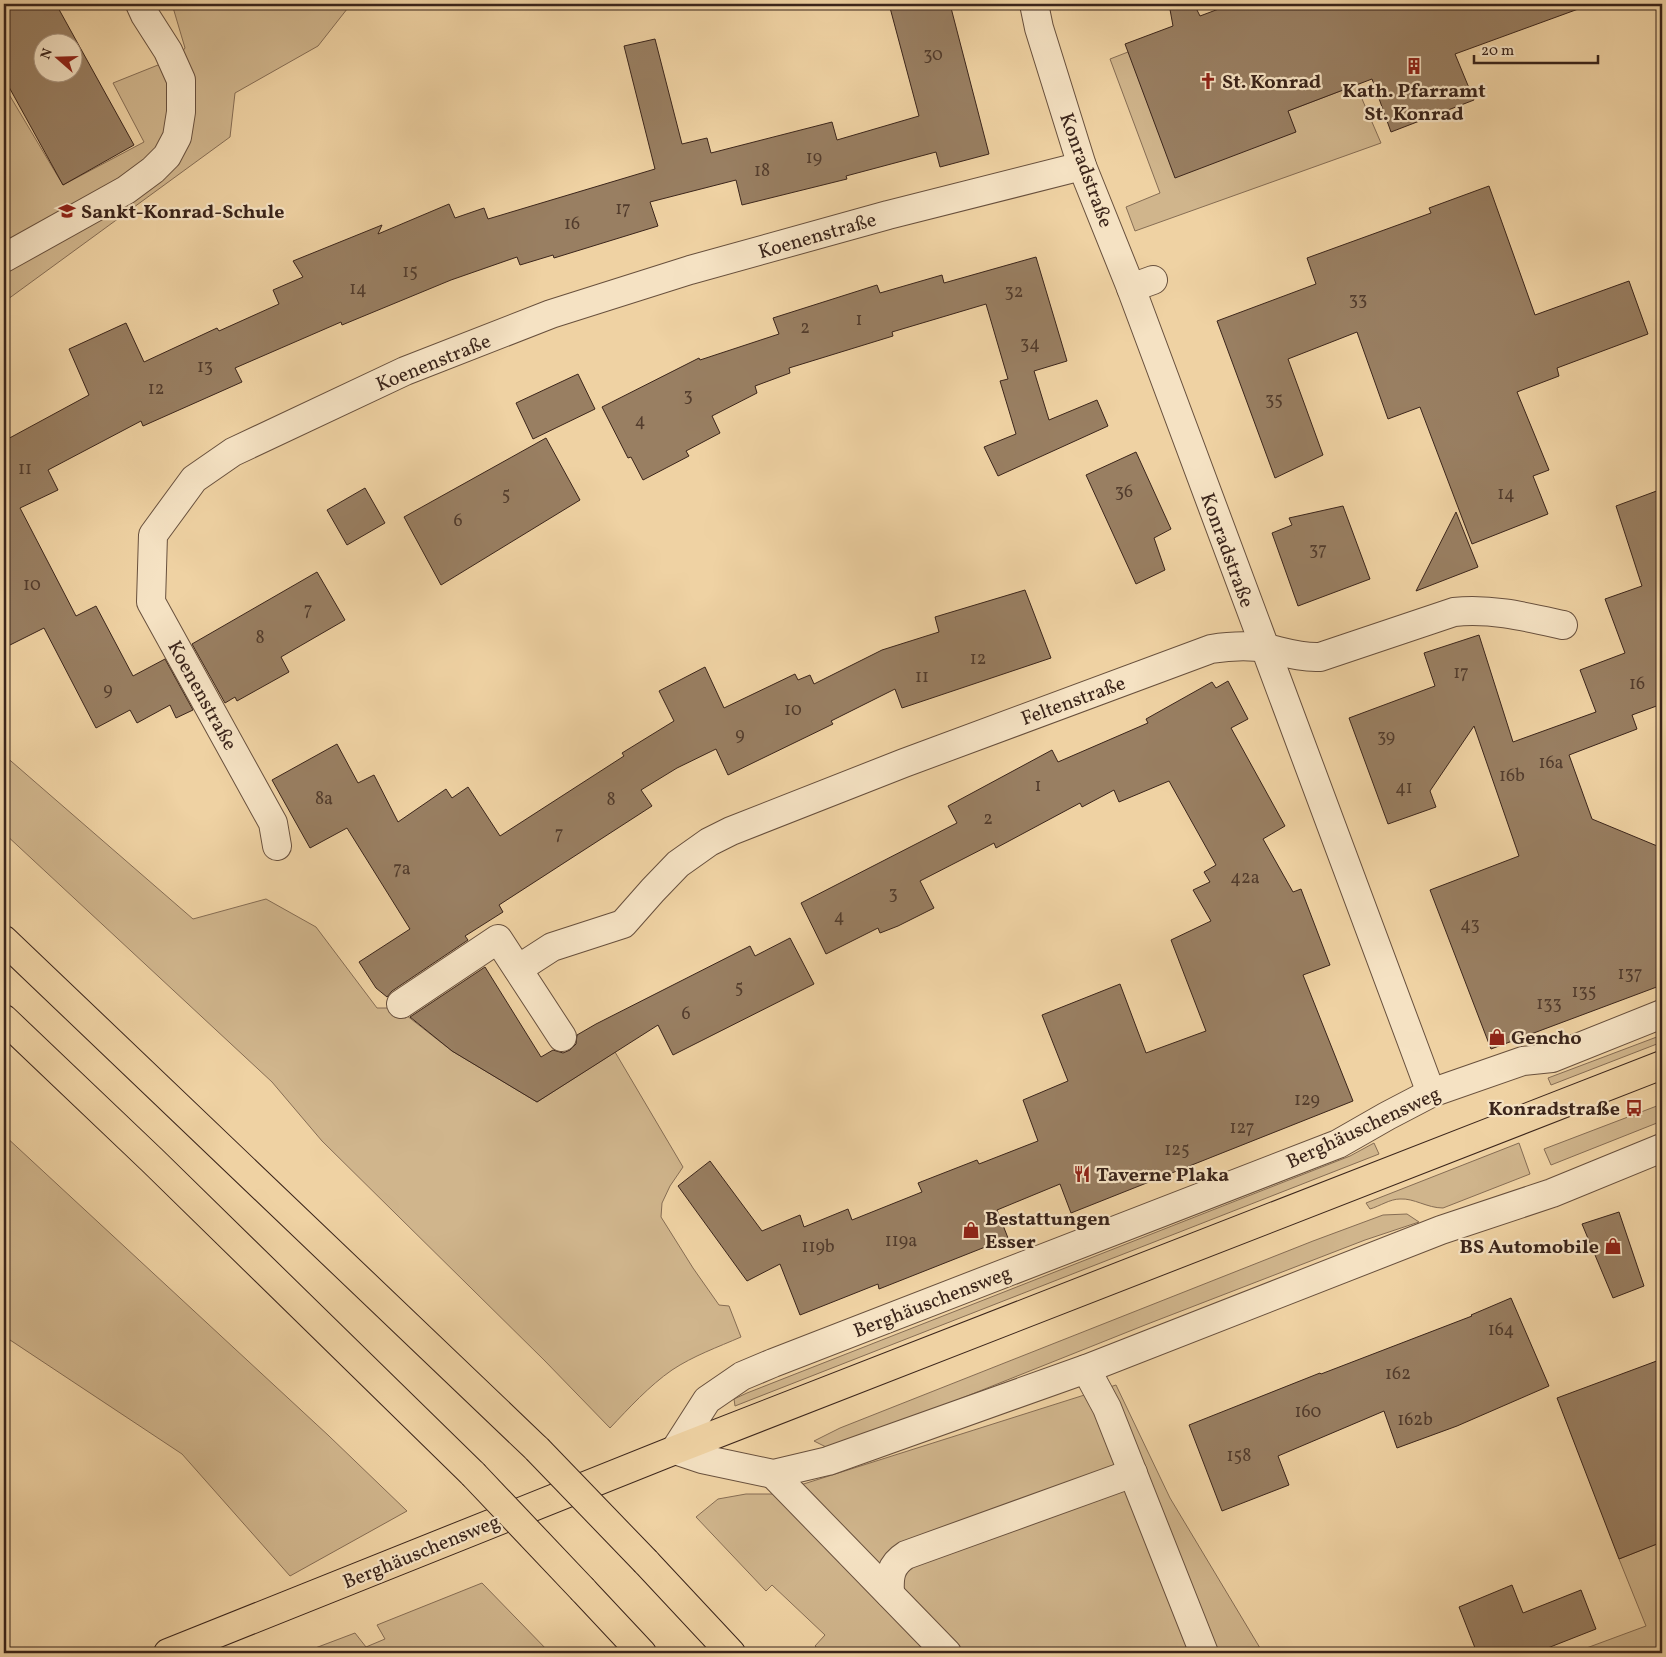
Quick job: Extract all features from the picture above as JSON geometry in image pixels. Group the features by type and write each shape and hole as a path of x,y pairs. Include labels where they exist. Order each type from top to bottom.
{"main road":[{"path":"4,940 537,1449 731,1653"},
{"path":"4,1019 152,1160 473,1474 642,1653"},
{"name":"Berghäuschensweg","path":"168,1653 675,1450 1662,1065"}],"street":[{"path":"4,258 126,190 153,170 167,156 177,137 181,112 181,80 168,51 140,4"},
{"name":"Konradstraße","path":"1034,4 1039,28 1082,166 1142,284 1265,648 1431,1093"},
{"name":"Koenenstraße","path":"277,846 273,822 151,602 153,535 194,479 234,452 405,371 551,314 690,270 888,215 1082,166"},
{"name":"Feltenstraße","path":"518,970 552,947 624,924 678,864 709,842 731,831 904,762 1211,649 1237,645 1265,648 1306,658 1320,658 1454,612 1468,610 1513,614 1563,625"},
{"path":"401,1004 498,939 562,1037"},
{"name":"Berghäuschensweg","path":"675,1450 707,1400 742,1376 1338,1144 1431,1093 1523,1062 1552,1058 1662,1014"},
{"path":"675,1450 725,1464 773,1474 828,1461 1086,1369 1442,1230 1552,1193 1662,1148"},
{"path":"1086,1369 1107,1408 1204,1653"},
{"path":"890,1594 889,1578 891,1572 897,1562 906,1555 1133,1473"},
{"path":"773,1474 947,1653"}],"shaded area":[{"path":"172,4 351,4 318,46 235,93 230,137 4,302 4,86 63,185 144,142 113,83 178,57 185,48"},
{"path":"1128,52 1288,111 1356,85 1381,143 1135,231 1126,207 1160,193 1110,59"},
{"path":"4,755 193,919 266,899 316,927 377,1008 397,1008 452,1051 537,1102 615,1052 683,1167 670,1186 662,1203 661,1217 719,1305 729,1306 741,1337 697,1356 672,1370 647,1390 610,1428 544,1360 322,1141 272,1082 4,833"},
{"path":"1662,1035 1662,1042 1551,1085 1548,1078"},
{"path":"1662,1104 1662,1121 1551,1165 1544,1149"},
{"path":"4,1135 329,1436 407,1511 290,1576 182,1454 4,1336"},
{"path":"1374,1143 1379,1154 735,1406 734,1399 747,1393 1350,1156"},
{"path":"1519,1143 1530,1174 1443,1208 1405,1199 1392,1200 1370,1209 1366,1203"},
{"path":"1407,1214 1419,1222 1365,1240 1145,1325 852,1442 828,1448 814,1441 840,1428 1313,1241 1383,1215"},
{"path":"1116,1385 1170,1498 1263,1653 823,1653 815,1646 825,1635 772,1585 766,1591 696,1517 718,1499 746,1494 772,1494"},
{"path":"1662,1542 1662,1653 1573,1653 1646,1626 1619,1559"},
{"path":"482,1583 550,1653 302,1653 355,1633 366,1647 385,1639 377,1625"}],"building":[{"path":"4,4 56,4 71,32 32,32 32,82 82,82 82,51 134,145 63,185 4,78"},
{"path":"889,4 950,4 989,154 940,167 936,152 846,176 847,179 742,205 736,180 650,202 658,226 554,258 553,255 520,265 517,257 451,280 342,325 341,322 235,368 242,382 143,426 141,421 48,470 58,490 20,508 76,616 96,606 133,676 165,659 193,710 176,718 170,705 137,723 130,710 96,728 44,628 4,648 4,441 89,395 69,349 126,323 144,362 217,328 219,331 279,304 273,290 303,277 293,261 382,225 378,234 449,204 455,218 484,208 488,219 655,169 624,46 655,39 682,144 707,138 711,153 832,122 837,140 919,116"},
{"path":"1169,4 1194,4 1200,16 1232,4 1580,4 1581,8 1455,54 1474,100 1391,132 1372,79 1288,111 1296,132 1175,178 1125,44 1173,26"},
{"path":"1489,186 1535,315 1629,281 1648,334 1557,368 1559,376 1517,392 1549,470 1533,476 1548,514 1472,544 1420,407 1388,419 1357,332 1288,359 1323,455 1275,478 1217,321 1316,284 1307,258 1431,213 1429,208"},
{"path":"1036,257 1067,361 1034,371 1049,420 1097,400 1108,426 998,476 984,447 1016,434 1000,381 1008,379 986,304 892,332 893,336 789,368 790,373 755,386 757,393 712,416 720,433 686,451 689,456 643,480 631,457 628,458 602,407 699,358 700,360 779,334 773,318 877,285 880,293 942,275 944,283"},
{"path":"578,374 595,409 533,439 516,403"},
{"path":"546,438 580,500 441,585 404,517"},
{"path":"1136,452 1171,529 1154,538 1165,570 1136,584 1086,475"},
{"path":"365,488 385,523 347,545 327,510"},
{"path":"1662,489 1662,704 1632,715 1637,729 1569,755 1592,819 1662,848 1662,985 1491,1049 1430,890 1519,856 1474,726 1430,791 1436,807 1388,824 1349,718 1435,686 1424,653 1479,635 1513,742 1596,712 1580,670 1625,653 1605,599 1642,586 1616,506"},
{"path":"1343,506 1370,579 1298,606 1272,533 1292,525 1289,518"},
{"path":"1456,512 1478,567 1416,591"},
{"path":"317,572 345,620 281,657 289,672 237,701 235,697 225,703 192,644"},
{"path":"1025,590 1051,658 902,708 895,689 831,721 833,724 728,775 716,749 677,768 641,790 652,806 499,905 503,912 465,936 468,940 392,991 387,997 376,988 359,962 410,929 347,828 310,848 272,780 337,744 358,783 374,775 398,822 446,789 452,798 468,787 500,836 624,756 622,753 674,721 659,691 705,667 724,708 795,674 798,680 810,675 814,684 882,650 939,632 935,617"},
{"path":"1228,681 1248,719 1231,728 1285,826 1263,839 1293,892 1301,889 1330,965 1303,975 1353,1101 1071,1213 1060,1184 997,1210 1008,1238 879,1289 878,1284 800,1315 780,1264 747,1281 678,1186 710,1161 762,1231 800,1215 804,1227 848,1209 852,1220 922,1192 918,1183 977,1160 979,1164 1038,1141 1023,1100 1068,1081 1042,1015 1120,984 1146,1053 1206,1031 1171,940 1211,921 1193,890 1210,882 1204,872 1216,865 1169,781 1119,802 1114,790 1082,807 1080,803 996,848 994,843 920,881 934,908 880,933 878,928 826,954 801,903 957,823 948,806 1052,750 1058,762 1148,723 1146,719 1212,682 1216,688"},
{"path":"790,938 814,984 673,1055 658,1025 537,1102 452,1051 410,1017 485,967 541,1057 553,1050 563,1053 570,1050 576,1044 577,1035 596,1024 750,946 755,956"},
{"path":"1619,1212 1644,1286 1613,1298 1582,1224"},
{"path":"1511,1298 1549,1386 1457,1426 1397,1448 1384,1411 1278,1456 1289,1485 1222,1511 1189,1425 1472,1316"},
{"path":"1662,1359 1662,1542 1619,1559 1557,1398"},
{"path":"1512,1585 1523,1613 1581,1590 1596,1629 1535,1653 1477,1653 1459,1607"}],"place":[{"name":"Kath. Pfarramt St. Konrad","path":"1414,66"},
{"name":"St. Konrad","path":"1208,81"},
{"name":"Sankt-Konrad-Schule","path":"67,211"},
{"name":"Gencho","path":"1497,1037"},
{"name":"Konradstraße","path":"1634,1108"},
{"name":"Taverne Plaka","path":"1082,1174"},
{"name":"Bestattungen Esser","path":"971,1230"},
{"name":"BS Automobile","path":"1613,1246"}]}
